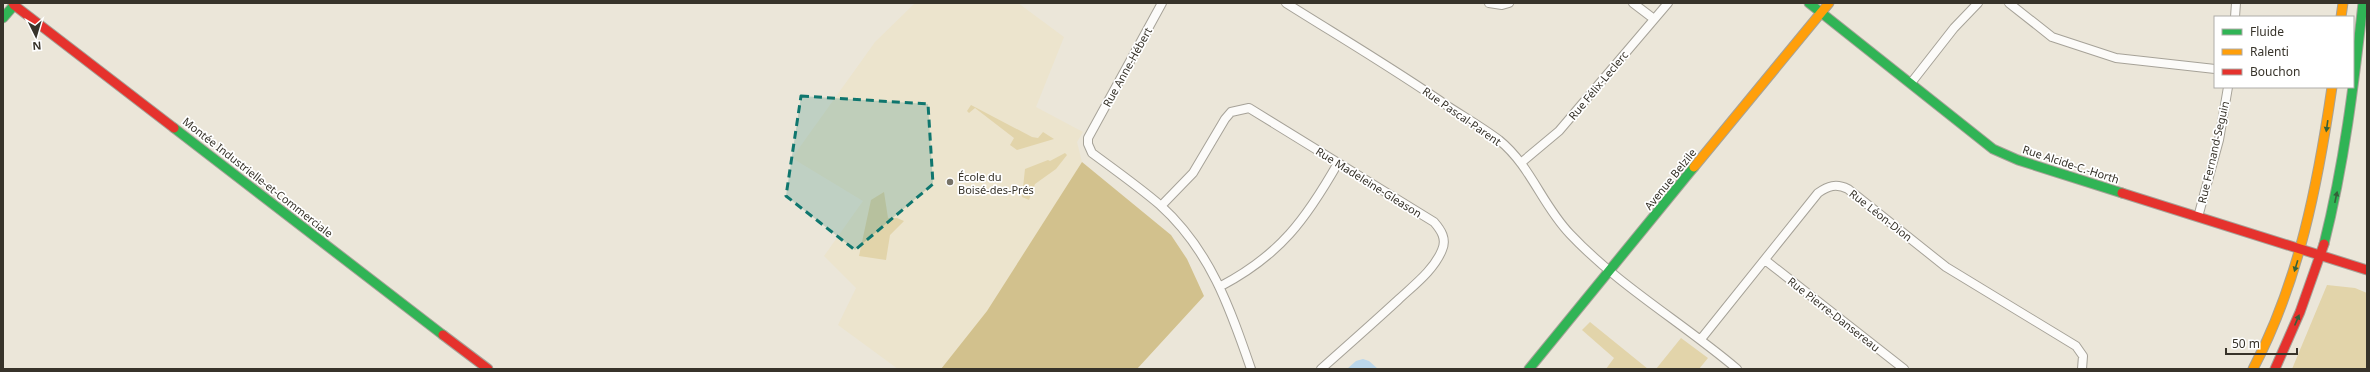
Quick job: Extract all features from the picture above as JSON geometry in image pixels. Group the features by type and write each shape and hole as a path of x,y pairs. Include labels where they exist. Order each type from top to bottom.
{"street":[{"path":"3,18 14,3"},
{"name":"Montée Industrielle-et-Commerciale","path":"14,3 488,369"},
{"name":"Rue Anne-Hébert","path":"1161,206 1092,153 1088,141 1092,130 1162,3"},
{"name":"Rue Pascal-Parent","path":"1286,3 1416,84 1500,141 1522,162 1560,222 1576,241 1610,271 1701,339 1737,369"},
{"path":"1488,3 1502,5 1509,3"},
{"path":"1633,3 1654,20"},
{"name":"Rue Félix-Leclerc","path":"1522,162 1559,131 1668,3"},
{"name":"Rue Alcide-C.-Horth","path":"1809,3 1993,149 2018,160 2367,270"},
{"name":"Avenue Belzile","path":"1529,369 1830,3"},
{"path":"1911,83 1954,28 1978,3"},
{"path":"2009,3 2052,37 2109,56 2132,61 2214,69"},
{"path":"2235,16 2236,3"},
{"path":"2341,16 2343,3"},
{"path":"2354,75 2363,3"},
{"name":"Rue Fernand-Seguin","path":"2198,217 2219,140 2228,88"},
{"path":"2253,369 2292,278 2301,250 2321,162 2332,88"},
{"path":"2276,369 2300,312 2321,256 2342,170 2352,88"},
{"name":"Rue Madeleine-Gleason","path":"1161,206 1193,173 1225,119 1231,112 1249,108 1434,222 1440,229 1444,240 1442,249 1422,277 1321,369"},
{"path":"1221,286 1258,264 1289,236 1301,222 1338,163"},
{"name":"Rue Léon-Dion","path":"1701,339 1818,193 1832,186 1844,187 1946,267 2076,346 2083,356 2082,369"},
{"path":"1161,206 1192,240 1207,261 1221,286 1251,369"},
{"name":"Rue Pierre-Dansereau","path":"1765,260 1904,369"}],"highlighted area":[{"path":"801,96 928,104 933,184 855,250 786,196"}],"shaded area":[{"name":"École du Boisé-des-Prés","path":"915,3 1018,3 1064,37 1036,107 1083,132 1077,142 1082,162 987,312 941,369 898,369 838,325 856,288 824,256 863,201 792,158 875,42"},
{"path":"971,105 1032,137 1038,138 1043,132 1054,139 1017,150 1010,145 1014,138 975,108 969,113 967,111"},
{"path":"1065,153 1067,155 1056,169 1035,184 1029,200 1022,197 1025,169 1048,160 1050,161"},
{"path":"1082,162 1171,235 1187,259 1204,296 1137,369 941,369 987,311"},
{"path":"884,192 888,218 897,218 904,221 890,235 886,260 859,256 871,200"},
{"path":"2327,285 2355,288 2367,293 2367,369 2292,369"},
{"path":"1590,322 1648,369 1606,369 1614,358 1582,330"},
{"path":"1681,338 1708,358 1699,369 1656,369"}],"water":[{"path":"1363,359 1369,361 1378,369 1347,369 1356,361"}],"traffic: fast":[{"path":"3,18 16,3"},
{"path":"1809,3 1993,149 2018,160 2122,193"},
{"path":"2354,77 2363,3"},
{"path":"2324,244 2343,154 2353,88"},
{"path":"174,128 443,335"},
{"path":"1529,369 1694,167"}],"traffic: slow":[{"path":"1694,167 1829,3"},
{"path":"2341,16 2343,3"},
{"path":"2253,369 2269,336 2295,267 2313,195 2332,88"}],"traffic: jam":[{"path":"14,5 174,128"},
{"path":"2122,193 2367,270"},
{"path":"2275,369 2300,312 2324,244"},
{"path":"443,335 488,369"}],"place":[{"name":"École du Boisé-des-Prés","path":"950,182"}]}
